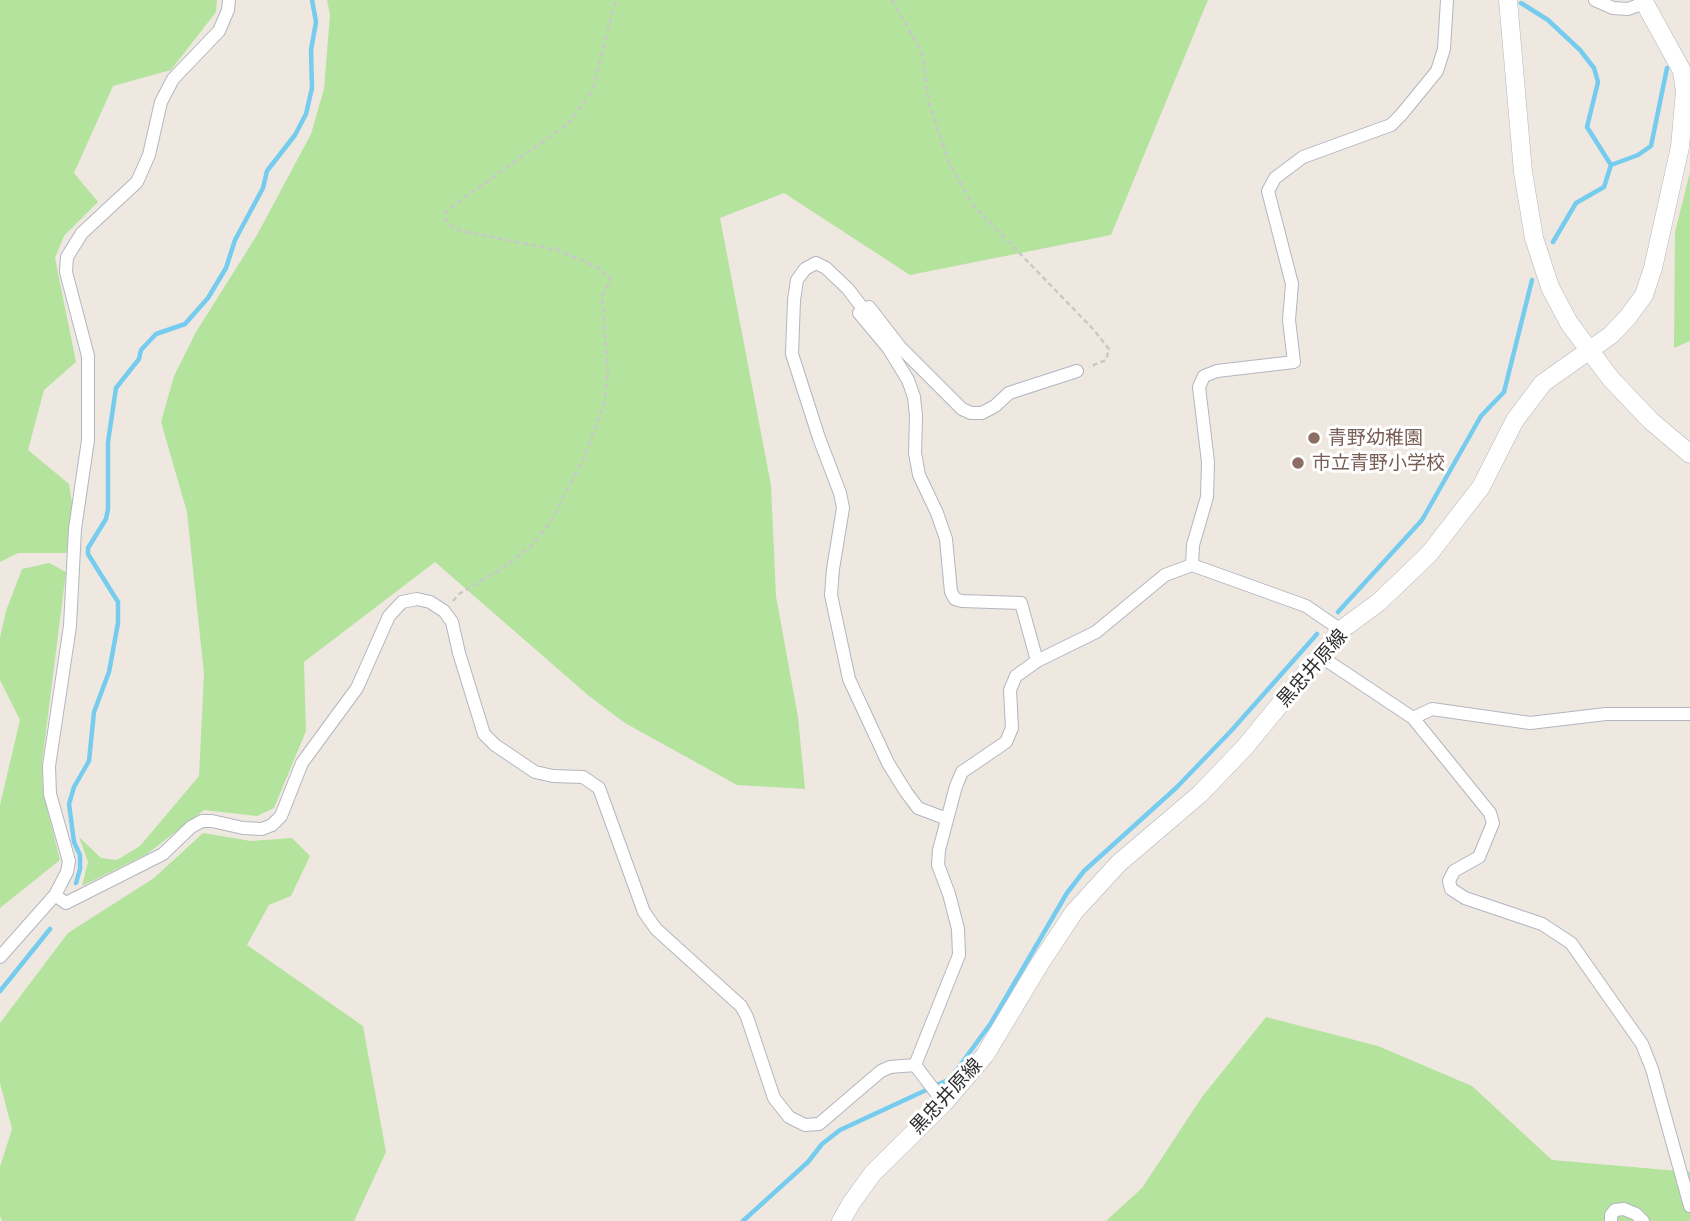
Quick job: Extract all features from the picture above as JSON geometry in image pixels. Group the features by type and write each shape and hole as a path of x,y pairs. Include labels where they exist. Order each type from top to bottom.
{"main road":[{"path":"1508,0 1523,172 1534,237 1550,286 1569,323 1611,379 1651,421 1690,454"},
{"name":"黒忠井原線","path":"841,1221 873,1173 936,1093 985,1055 1074,912 1119,863 1200,794 1245,747 1341,631 1379,603 1429,554 1481,487 1516,420 1543,383 1611,335 1644,295 1653,268 1680,147 1685,91 1682,71 1644,2"}],"street":[{"path":"0,957 55,895 67,872 69,861 50,794 49,766 70,626 75,529 88,440 88,356 66,272 67,257 82,233 137,182 149,155 161,102 167,90 173,79 219,32 229,0"},
{"path":"1192,565 1193,545 1207,497 1208,462 1199,387 1204,376 1217,371 1294,362 1289,320 1292,284 1268,191 1275,178 1303,157 1391,125 1401,115 1437,71 1444,49 1447,0"},
{"path":"1595,0 1613,8 1628,9 1644,2"},
{"path":"864,310 827,268 816,263 805,269 797,280 792,354 819,438 841,493 843,508 831,595 849,679 888,763 918,808 947,819"},
{"path":"1037,661 1021,603 962,601 955,599 951,592 946,539 919,475 915,453 914,397 908,380 889,349 859,313 869,307 900,347 962,409 971,412 982,413 995,407 1009,393 1077,372"},
{"path":"915,1065 959,955 958,929 938,865 947,819 962,772 1006,742 1012,728 1010,690 1016,676 1037,661 1096,632 1165,575 1192,565 1306,606 1341,631"},
{"path":"55,895 66,903 163,854 191,827 202,821 243,828 272,825 281,816 302,763 357,688 389,616 402,602 417,599 430,602 444,611 452,622 484,734 495,745 536,772 553,776 583,777 599,788 644,912 656,929 741,1006 774,1098 789,1117 805,1125 819,1124 881,1071 890,1067 915,1065"},
{"path":"1320,656 1413,718 1490,813 1493,822 1479,857 1454,871 1450,881 1451,889 1465,898 1542,924 1571,943 1642,1044 1652,1069 1690,1206"},
{"path":"1413,718 1432,709 1530,723 1606,714 1690,714"},
{"path":"915,1065 936,1093"},
{"path":"1611,1221 1615,1210 1624,1209 1636,1214 1643,1221"}],"path":[{"path":"444,611 459,594 506,566 530,547 550,523 583,460 604,404 608,372 602,296 611,280 599,268 558,250 461,231 450,225 445,218 446,211 570,122 592,91 616,0"},
{"path":"892,0 922,53 929,103 949,163 973,205 1093,329 1109,349 1106,360 1077,372"}],"green space":[{"path":"0,0 217,0 216,12 171,70 113,86 74,173 98,202 64,236 55,258 76,362 44,390 28,450 69,484 73,510 67,553 18,553 0,562"},
{"path":"327,0 1208,0 1111,235 910,275 784,193 720,218 771,485 776,596 798,717 805,789 737,785 625,723 589,696 435,562 304,662 306,731 274,808 257,816 204,810 147,854 82,886 88,862 79,837 101,858 117,860 140,846 199,776 204,674 187,512 161,422 174,376 196,332 257,235 311,134 324,89 330,15"},
{"path":"1690,172 1690,341 1674,348 1675,232"},
{"path":"49,563 66,572 42,763 43,792 60,860 0,908 0,805 20,720 0,680 0,638 6,611 22,569"},
{"path":"203,833 251,841 292,838 310,856 291,896 269,905 247,945 363,1026 386,1152 354,1221 2,1221 0,1167 12,1129 0,1083 0,1023 68,933 154,878"},
{"path":"1266,1017 1378,1046 1472,1086 1552,1160 1690,1172 1690,1221 1106,1221 1142,1188 1202,1097"}],"waterway":[{"path":"76,883 80,855 74,842 69,804 74,787 89,761 94,712 109,672 118,623 118,602 88,554 88,548 106,519 108,509 108,442 116,388 139,359 141,350 156,334 185,324 208,298 226,268 235,240 263,188 267,171 295,135 306,114 312,88 311,50 316,22 312,0"},
{"path":"1521,3 1548,20 1580,50 1594,68 1598,82 1587,127 1611,165"},
{"path":"1553,242 1576,203 1604,187 1611,165 1638,155 1651,146 1667,68"},
{"path":"1338,612 1422,520 1481,416 1504,392 1532,280"},
{"path":"743,1221 808,1162 822,1144 840,1130 950,1079 991,1023 1067,893 1084,871 1176,788 1317,634"},
{"path":"0,991 50,929"}],"place":[{"name":"青野幼稚園","path":"1314,438"},
{"name":"市立青野小学校","path":"1298,463"}]}
